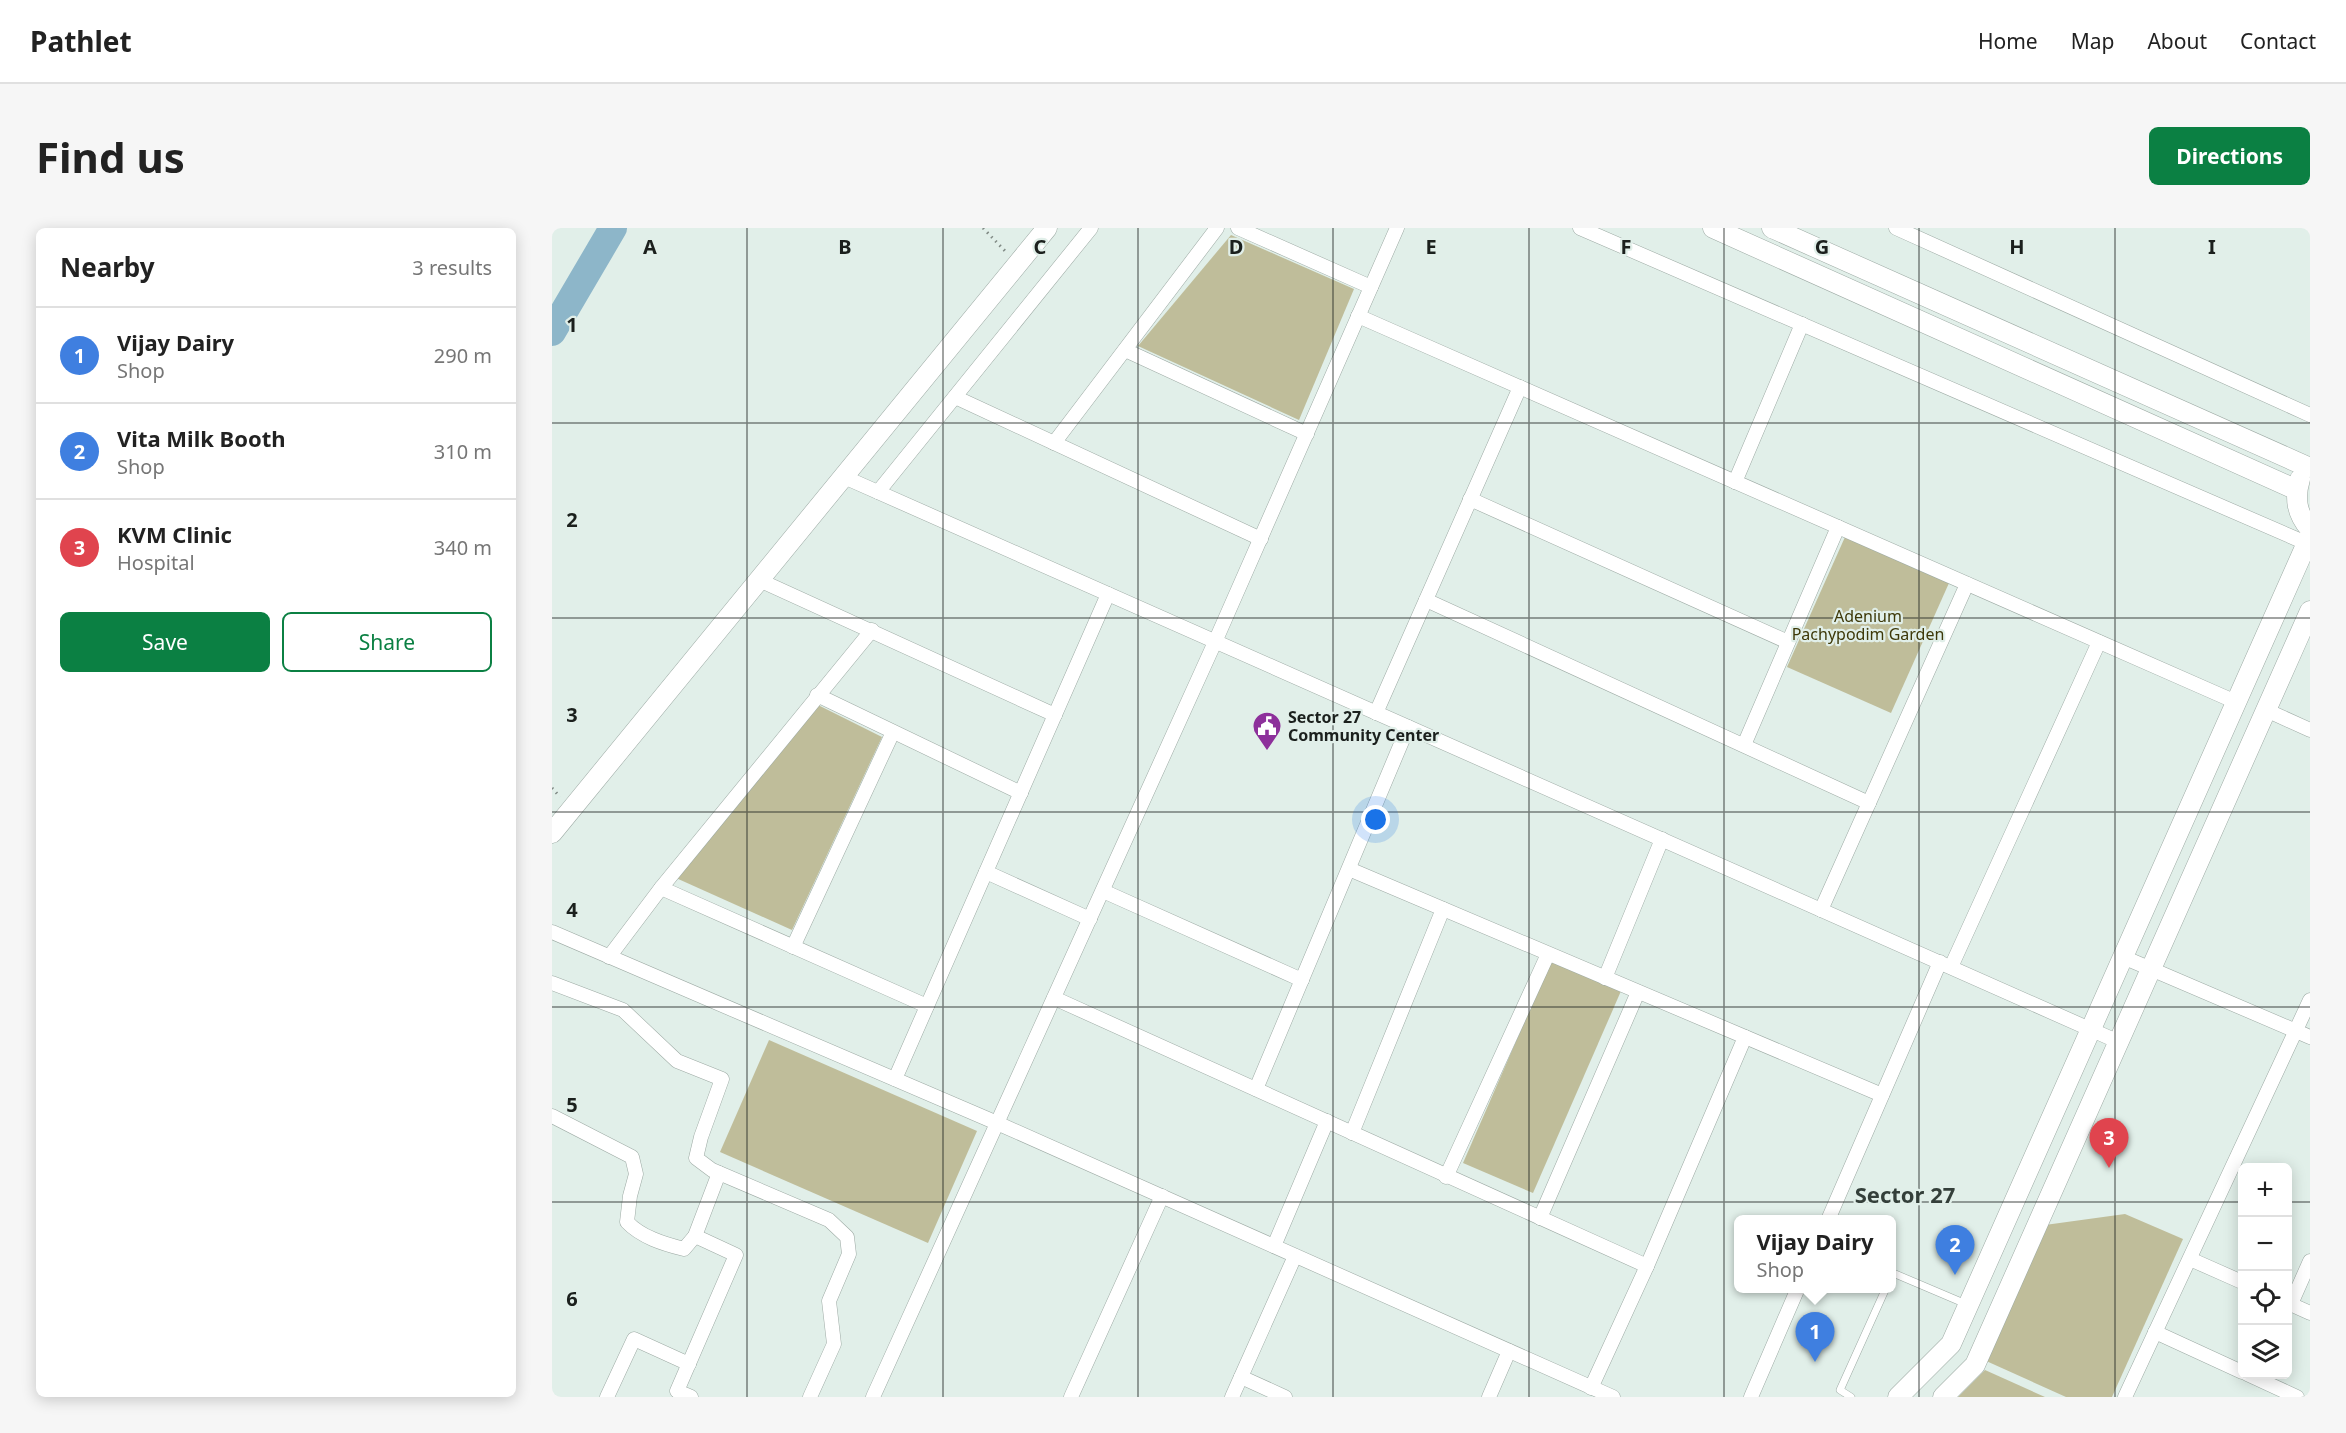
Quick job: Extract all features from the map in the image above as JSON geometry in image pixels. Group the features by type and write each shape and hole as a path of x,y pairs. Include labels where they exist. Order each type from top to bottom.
{"street":[{"path":"552,832 1047,228"},
{"path":"878,492 1091,228"},
{"path":"1054,443 1216,228"},
{"path":"1238,228 1371,287"},
{"path":"873,1397 1215,642 1397,228"},
{"path":"1580,228 1802,324 2309,536"},
{"path":"1713,228 2296,490"},
{"path":"1772,228 2309,466 2300,478 2296,490 2297,506 2309,536 2236,702 1951,1344 1898,1397"},
{"path":"1896,228 2310,415"},
{"path":"1358,316 2236,702"},
{"path":"1735,482 1802,324"},
{"path":"1125,350 1307,434"},
{"path":"1376,713 1520,387"},
{"path":"955,397 1261,539"},
{"path":"844,477 2119,1041"},
{"path":"1470,499 1788,642"},
{"path":"1744,746 1838,527"},
{"path":"759,580 1055,714"},
{"path":"1821,910 1967,584"},
{"path":"896,1079 1108,594"},
{"path":"1426,600 1869,803"},
{"path":"1943,1397 1975,1365 2310,611"},
{"path":"609,957 661,888 872,630"},
{"path":"1830,1215 1882,1095 2099,642"},
{"path":"817,695 1021,793"},
{"path":"2266,710 2310,730"},
{"path":"1256,1089 1408,727"},
{"path":"793,947 893,732"},
{"path":"1605,978 1662,839"},
{"path":"1349,869 1882,1095"},
{"path":"986,872 1090,919"},
{"path":"661,888 927,1006"},
{"path":"1102,891 1302,980"},
{"path":"1352,1133 1443,909"},
{"path":"552,932 998,1123 1611,1397"},
{"path":"1446,1177 1548,954"},
{"path":"2123,957 2303,1034"},
{"path":"552,983 623,1010 677,1061 722,1079 701,1137 696,1158 719,1173 829,1220 847,1237 849,1254 829,1301 834,1344 810,1397"},
{"path":"1540,1218 1638,992"},
{"path":"1054,998 1647,1266"},
{"path":"2125,1397 2190,1259 2303,1034 2310,1000"},
{"path":"1591,1388 1647,1266 1745,1037"},
{"path":"552,1116 632,1157 636,1174 630,1196 627,1222 636,1232 684,1249 695,1236 719,1173"},
{"path":"1274,1246 1327,1121"},
{"path":"1071,1397 1162,1196"},
{"path":"691,1397 677,1391 736,1255 695,1236"},
{"path":"1232,1397 1295,1256"},
{"path":"2190,1259 2238,1280"},
{"path":"2292,1297 2310,1261"},
{"path":"1751,1397 1796,1293"},
{"path":"2292,1304 2310,1313"},
{"path":"2155,1332 2238,1370"},
{"path":"607,1397 633,1339 689,1364"},
{"path":"1489,1397 1509,1351"},
{"path":"1240,1377 1285,1397"},
{"path":"2258,1379 2297,1397"}],"lane":[{"path":"1896,1274 1968,1305"},
{"path":"1851,1397 1840,1390 1884,1293"}],"path":[{"path":"983,228 1018,264"}],"green space":[{"path":"1231,235 1354,289 1299,420 1138,346"},
{"name":"Adenium Pachypodim Garden","path":"1845,537 1949,583 1891,713 1787,667"},
{"path":"818,705 882,737 792,930 676,878"},
{"path":"1551,961 1621,991 1533,1193 1463,1163"},
{"path":"769,1040 977,1131 928,1243 720,1152"},
{"path":"2125,1214 2183,1239 2112,1397 2066,1397 1984,1360 2045,1225"},
{"path":"1985,1370 2045,1397 1958,1397"}],"waterway":[{"path":"552,332 613,228"}],"place":[{"name":"Sector 27 Community Center","path":"1267,752"},
{"name":"KVM Clinic","path":"2109,1168"},
{"name":"Vita Milk Booth","path":"1955,1275"},
{"name":"Vijay Dairy","path":"1815,1362"}],"district":[{"name":"Sector 27","path":"1905,1195"}]}
